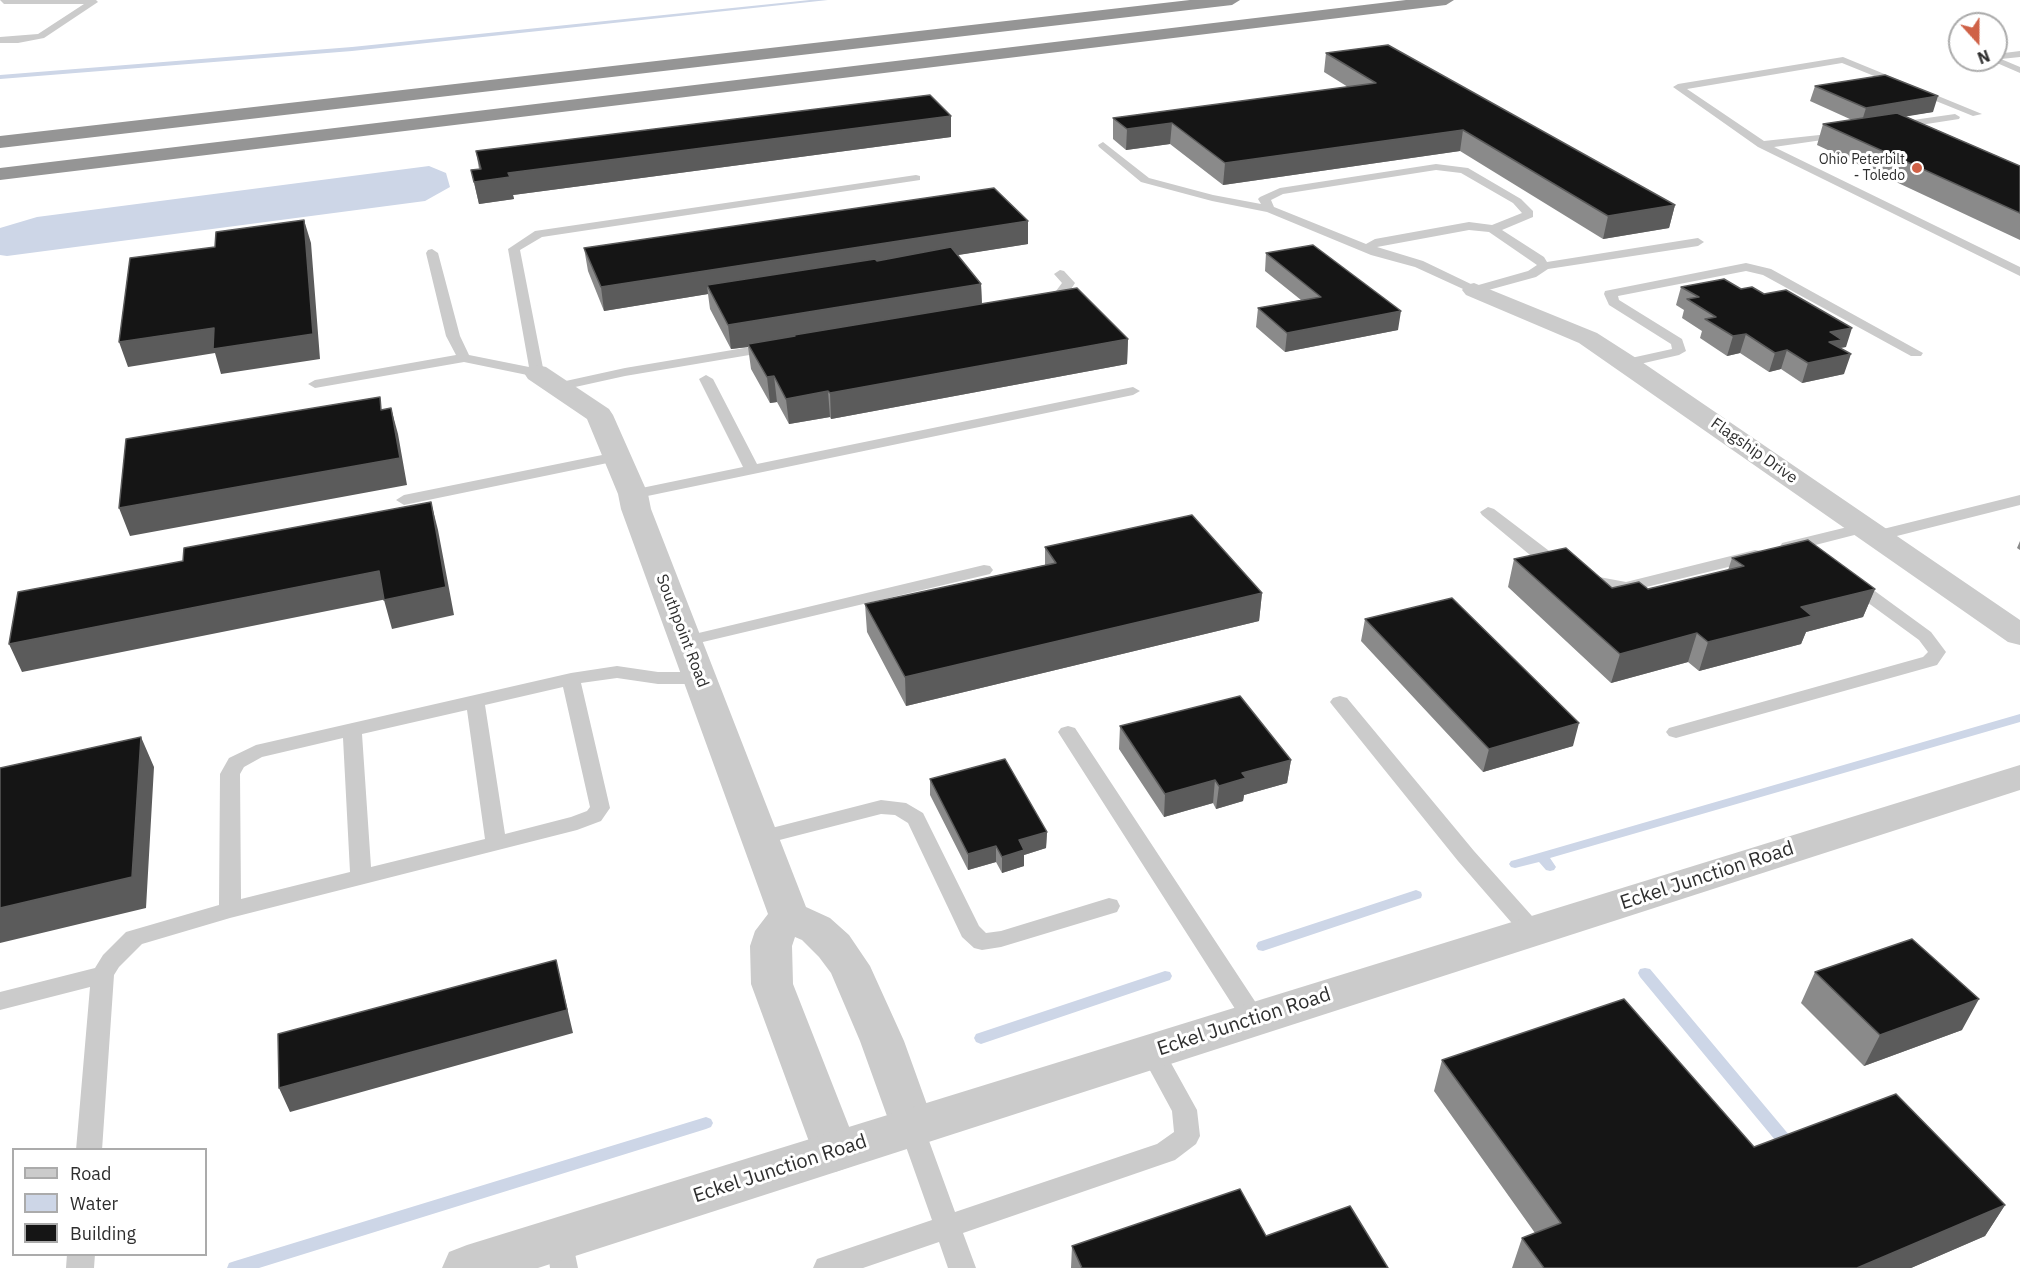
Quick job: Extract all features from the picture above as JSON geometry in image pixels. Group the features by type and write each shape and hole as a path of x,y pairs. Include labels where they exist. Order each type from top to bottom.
{"highway":[{"path":"0,142 1232,0"},
{"path":"0,174 1446,0"},
{"path":"0,191 1178,32"},
{"path":"0,125 304,101 609,72"}],"street":[{"name":"Flagship Drive","path":"1474,290 1588,339 1628,363 2020,635"},
{"name":"Southpoint Road","path":"547,380 599,415 633,494 636,508 789,917"},
{"name":"Eckel Junction Road","path":"467,1268 561,1253 835,1152 2020,777"},
{"path":"835,1152 772,984 771,946 776,931 789,917 816,929 834,945 849,966 882,1041 912,1127"}],"lane":[{"path":"0,3 5,0 94,2 41,36 0,40"},
{"path":"1977,114 1843,60 1678,87 1762,146 2020,272"},
{"path":"1921,134 1893,126 1954,117"},
{"path":"1762,146 1853,132"},
{"path":"1103,145 1145,180 1212,198 1270,209 1375,252 1419,264 1474,290 1532,274 1544,266 1698,242"},
{"path":"1270,209 1264,199 1280,191 1437,167 1464,170 1517,201 1529,214 1493,229"},
{"path":"547,380 514,249 539,234 916,178"},
{"path":"1375,252 1370,247 1375,243 1469,226 1482,226 1493,229 1540,260 1544,266"},
{"path":"432,253 453,336 464,358"},
{"path":"1628,363 1679,351 1677,342 1614,302 1611,294 1746,267 1767,272 1916,353"},
{"path":"1029,304 1061,294 1069,283 1060,274"},
{"path":"315,384 464,358 547,380 625,372 786,345"},
{"path":"706,379 752,469"},
{"path":"633,494 1133,391"},
{"path":"404,500 617,457"},
{"path":"1488,512 1560,568 1590,582 1626,586 1799,544 1871,532 2020,500"},
{"path":"1799,544 1818,558"},
{"path":"686,641 984,570"},
{"path":"1676,732 1930,661 1937,652 1925,636 1838,573"},
{"path":"230,910 230,774 236,763 256,752 570,679 617,672 658,678 700,678"},
{"path":"89,1148 103,975 111,962 134,938 230,910 577,823 594,816 600,808 570,679"},
{"path":"475,702 496,843"},
{"path":"1340,702 1466,856 1532,931"},
{"path":"352,730 361,877"},
{"path":"1068,732 1254,1019"},
{"path":"760,838 881,807 899,808 916,818 970,931 982,942 1001,939 1109,906"},
{"path":"0,1001 103,975"},
{"path":"828,1268 1166,1152 1187,1136 1184,1110 1152,1052"},
{"path":"912,1127 962,1268"}],"water":[{"path":"429,166 446,173 450,187 425,201 7,256 0,255 0,228 37,217"}],"building":[{"path":"1388,45 1675,205 1608,216 1463,130 1225,163 1172,123 1127,129 1113,118 1376,83 1326,53"},
{"path":"1885,75 1938,96 1866,108 1815,86"},
{"path":"930,95 951,116 508,173 510,177 474,182 471,170 481,169 476,151"},
{"path":"1897,113 2020,166 2020,213 1823,124"},
{"path":"994,188 1028,221 601,287 584,248"},
{"path":"304,220 313,334 213,349 214,328 119,342 130,258 215,247 216,232"},
{"path":"1313,245 1401,311 1287,333 1258,308 1321,297 1266,253"},
{"path":"951,247 981,284 728,325 707,285 875,259 877,261"},
{"path":"1724,279 1741,289 1752,287 1764,294 1786,290 1852,328 1830,332 1842,340 1829,342 1851,354 1808,363 1787,350 1775,353 1746,334 1733,336 1705,319 1716,317 1687,299 1699,297 1681,287"},
{"path":"1077,288 1128,339 786,399 774,376 767,377 748,344 794,335"},
{"path":"380,397 381,410 391,408 400,458 119,508 126,439"},
{"path":"431,502 446,587 384,600 379,571 9,644 18,592 183,561 184,548"},
{"path":"1192,515 1262,593 905,677 865,604 1056,563 1045,547"},
{"path":"1808,540 1875,589 1801,607 1812,616 1708,642 1697,633 1620,654 1514,559 1566,548 1612,588 1639,582 1648,589 1744,566 1732,558"},
{"path":"1452,598 1579,723 1489,749 1365,619"},
{"path":"1240,696 1291,760 1242,773 1246,778 1219,786 1215,780 1165,794 1120,726"},
{"path":"141,737 132,877 0,908 0,768"},
{"path":"1005,759 1047,832 1019,840 1024,850 1002,857 996,846 968,854 930,779"},
{"path":"1912,939 1979,999 1880,1035 1815,972"},
{"path":"556,960 567,1010 279,1088 278,1034"},
{"path":"1624,999 1754,1147 1896,1094 2005,1205 1857,1268 1544,1268 1522,1238 1561,1223 1442,1060"},
{"path":"1240,1189 1266,1236 1350,1206 1388,1268 1082,1268 1072,1246"}],"waterway":[{"path":"0,77 352,49 825,0"},
{"path":"1515,864 2020,718"},
{"path":"1542,857 1550,867"},
{"path":"1263,946 1416,895"},
{"path":"1645,973 1790,1147"},
{"path":"981,1038 1165,976"},
{"path":"235,1268 706,1123"}],"place":[{"name":"Ohio Peterbilt - Toledo","path":"1917,168"}]}
